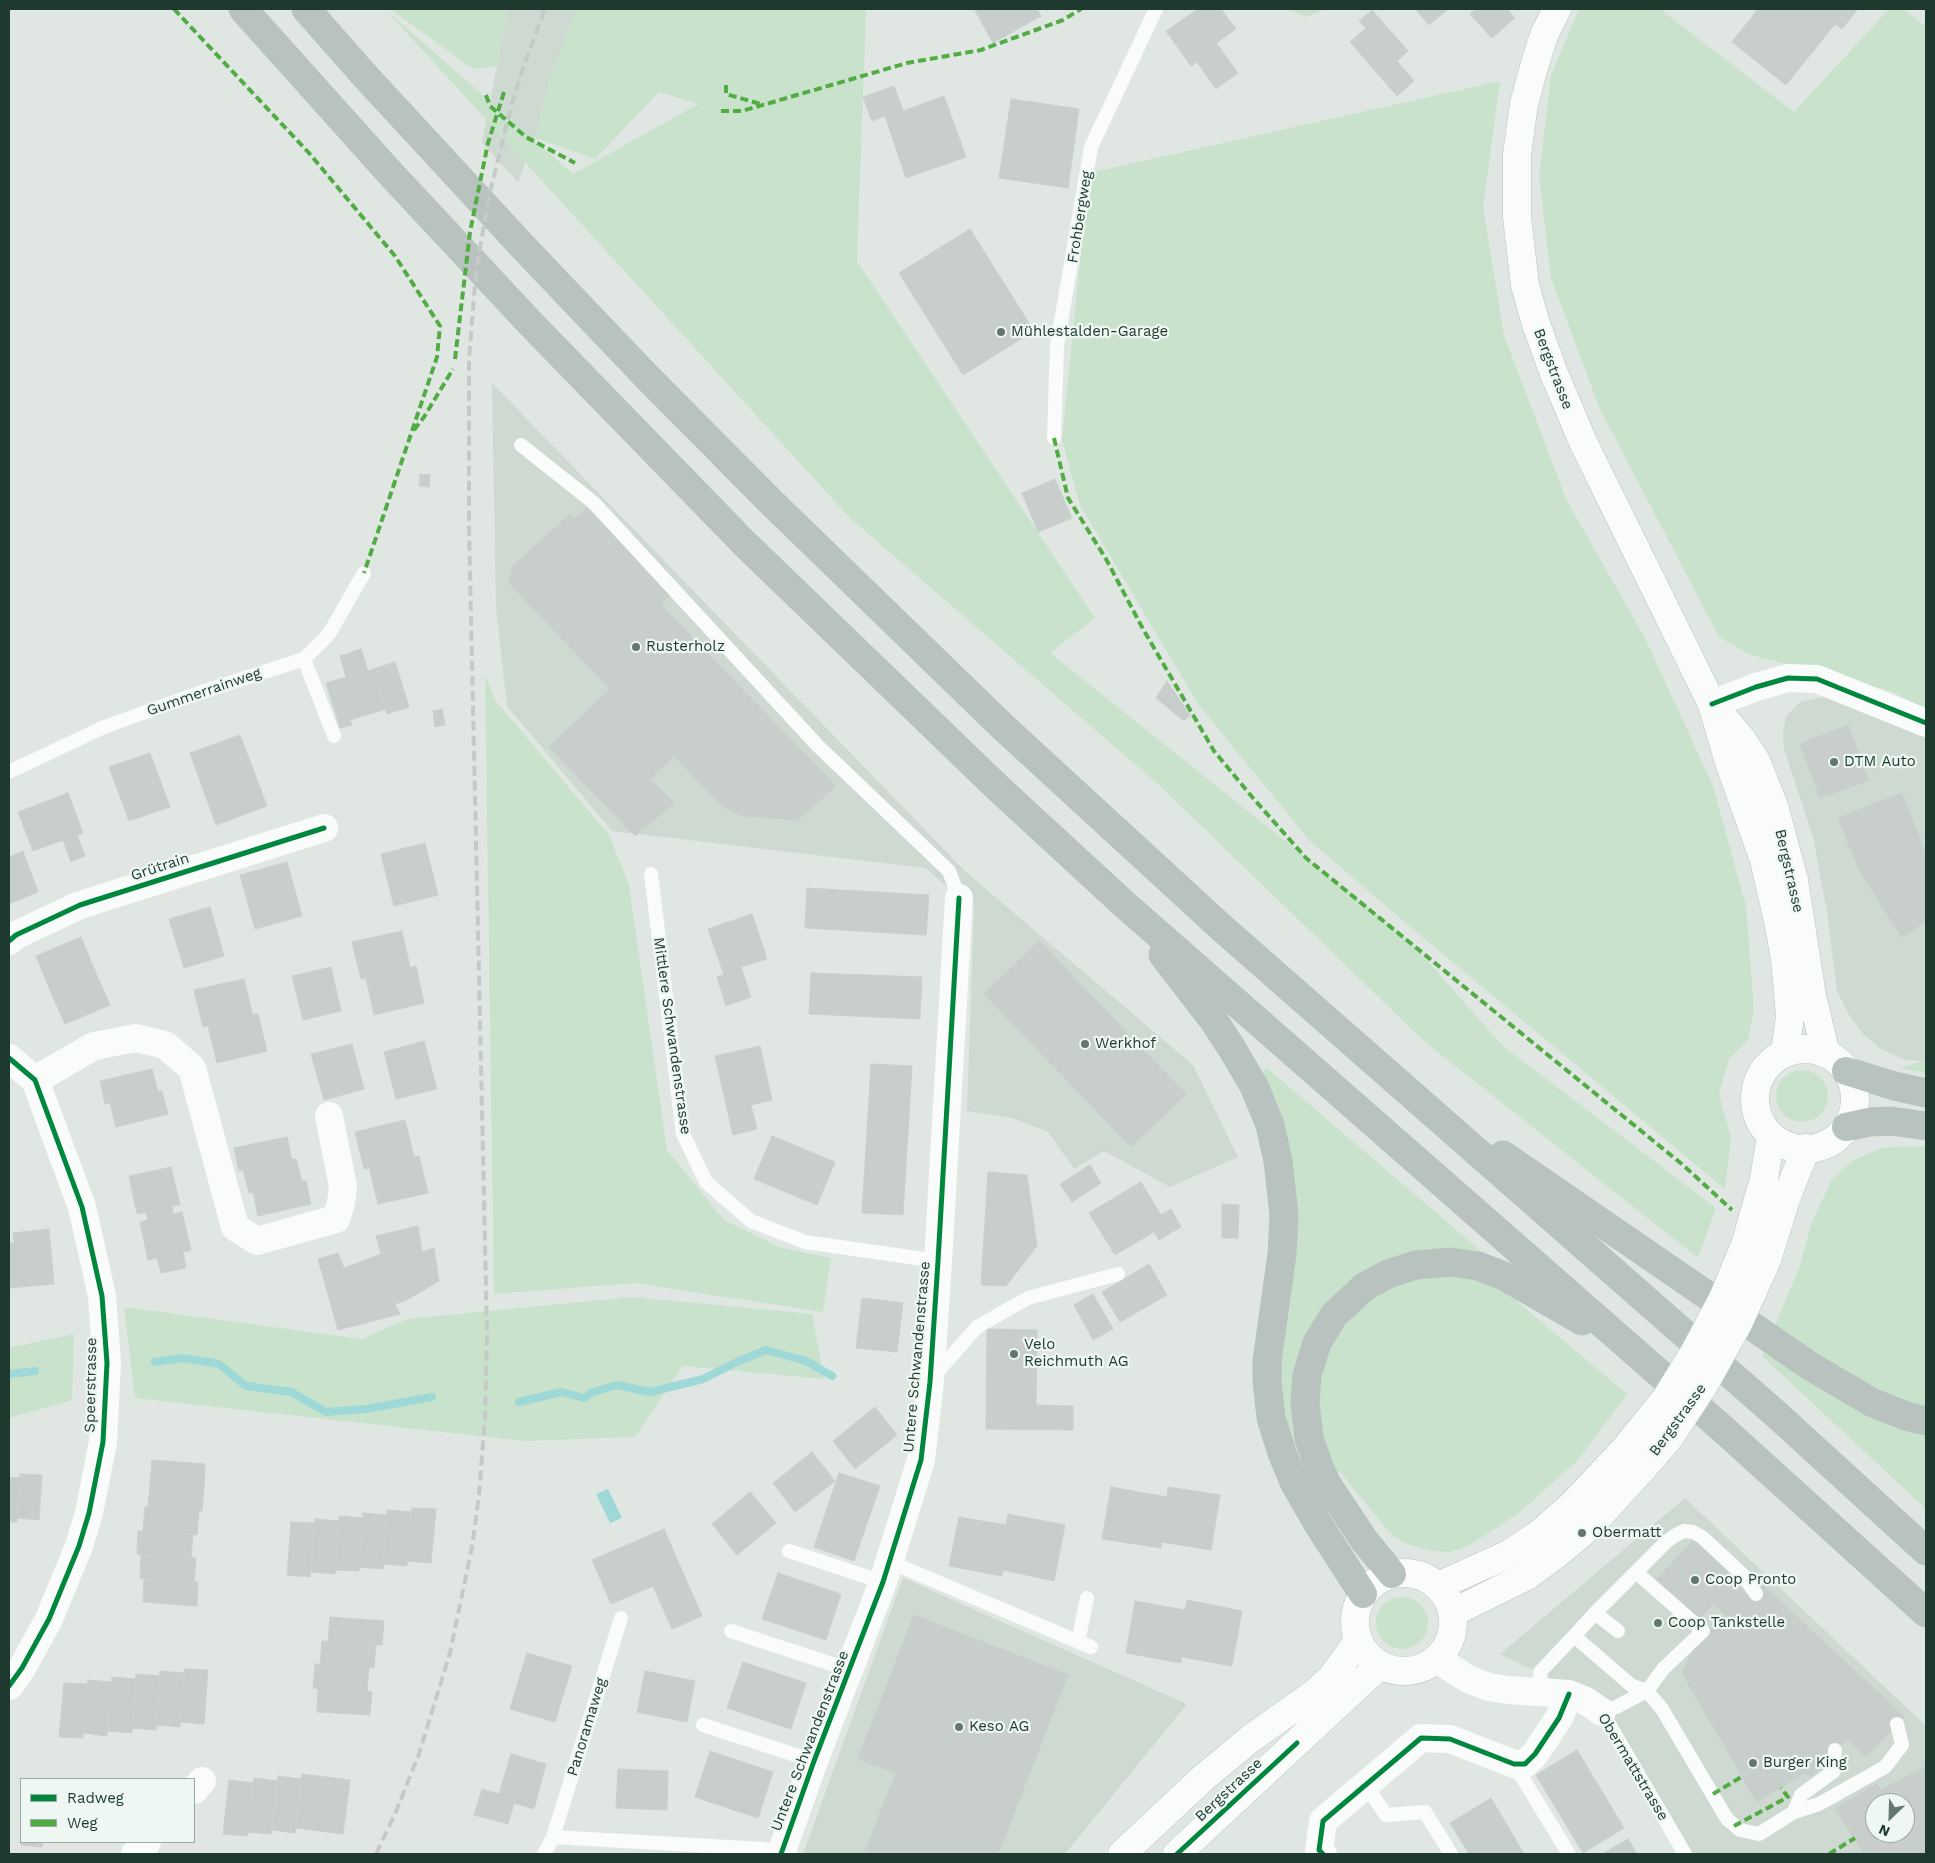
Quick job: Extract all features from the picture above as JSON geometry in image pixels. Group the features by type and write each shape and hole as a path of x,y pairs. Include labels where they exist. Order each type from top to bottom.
{"highway":[{"path":"243,9 390,173 526,318 746,544 998,788 1124,904 1640,1355 1810,1506 1926,1613"},
{"path":"306,9 366,77 648,378 771,502 1002,727 1142,856 1387,1074 1777,1415 1926,1551"},
{"path":"1124,904 1232,1047 1254,1086 1270,1126 1278,1160 1284,1215 1282,1254 1267,1360 1267,1382 1271,1418 1294,1482 1318,1524 1363,1594"},
{"path":"1836,1063 1894,1086 1926,1093"},
{"path":"1387,1074 1810,1366 1871,1402 1906,1416 1926,1421"},
{"path":"1846,1127 1869,1122 1891,1121 1926,1126"},
{"path":"1392,1574 1364,1540 1327,1484 1313,1453 1306,1420 1305,1389 1307,1375 1317,1343 1334,1315 1348,1300 1364,1287 1402,1269 1434,1262 1465,1264 1489,1270 1517,1283 1640,1355"}],"main road":[{"name":"Bergstrasse","path":"1557,9 1544,34 1534,67 1524,104 1517,154 1517,217 1525,285 1552,371 1583,442 1712,704 1729,762 1764,860 1778,921 1785,959 1790,1016 1785,1053"},
{"path":"1712,704 1756,687 1788,678 1817,679 1926,723"},
{"name":"Bergstrasse","path":"1712,704 1742,738 1756,761 1774,806 1794,880 1812,996 1836,1063 1851,1082 1854,1099 1852,1116 1846,1127"},
{"name":"Grütrain","path":"9,941 16,935 80,905 324,828"},
{"name":"Untere Schwandenstrasse","path":"781,1852 886,1572 921,1460 930,1382 959,898"},
{"path":"35,1080 94,1046 136,1038 165,1045 192,1068 235,1226 257,1241 336,1218 341,1204 343,1186 329,1116"},
{"path":"1836,1063 1813,1050 1799,1049 1785,1053 1773,1060 1757,1083 1755,1098 1757,1112 1762,1125 1771,1136 1794,1148 1818,1147 1829,1143 1846,1127"},
{"name":"Speerstrasse","path":"9,1058 35,1080 82,1207 102,1296 107,1363 103,1442 90,1513 79,1546 49,1619 22,1668 9,1686"},
{"name":"Bergstrasse","path":"1452,1613 1527,1576 1558,1553 1603,1512 1723,1298 1745,1245 1764,1179 1771,1136"},
{"name":"Bergstrasse","path":"1438,1586 1509,1554 1540,1534 1572,1505 1633,1459 1668,1438 1709,1377 1738,1324 1767,1260 1806,1148"},
{"path":"1392,1574 1417,1574 1428,1579 1438,1586 1447,1599 1452,1613 1453,1630 1447,1646 1437,1659 1424,1667 1409,1671 1394,1671 1380,1666 1367,1655 1358,1641 1354,1625 1356,1609 1363,1594 1381,1578 1392,1574"},
{"name":"Bergstrasse","path":"1122,1854 1216,1767 1250,1739 1315,1693 1332,1677 1358,1641"},
{"name":"Obermattstrasse","path":"1437,1659 1468,1679 1489,1687 1569,1694 1586,1701 1602,1712"},
{"name":"Bergstrasse","path":"1177,1854 1380,1666"},
{"path":"1323,1854 1319,1850 1323,1821 1421,1738 1450,1739 1514,1764 1526,1764 1559,1718 1569,1694"},
{"path":"136,1854 146,1843"}],"lane":[{"name":"Frohbergweg","path":"1054,438 1058,345 1091,147 1156,9"},
{"path":"521,445 594,503 818,746 949,871 959,898"},
{"name":"Gummerrainweg","path":"9,772 104,727 196,694 304,659 329,634 364,573"},
{"path":"304,659 334,736"},
{"name":"Mittlere Schwandenstrasse","path":"650,874 683,1134 706,1182 751,1221 805,1242 938,1261"},
{"path":"930,1382 977,1326 1028,1298 1118,1274"},
{"path":"1542,1692 1540,1672 1636,1572 1674,1536 1684,1531 1693,1532 1702,1537 1744,1576 1756,1594"},
{"path":"789,1552 886,1572 1091,1647"},
{"path":"1602,1712 1647,1691 1659,1665 1703,1631 1636,1572"},
{"path":"1078,1642 1087,1598"},
{"path":"1595,1613 1618,1632"},
{"name":"Panoramaweg","path":"544,1854 553,1836 621,1618"},
{"name":"Untere Schwandenstrasse","path":"731,1631 850,1670"},
{"path":"1574,1636 1632,1686 1647,1691 1662,1709 1727,1819 1734,1826 1750,1833 1759,1834 1794,1812 1819,1804 1885,1767 1902,1745 1897,1724"},
{"name":"Obermattstrasse","path":"1602,1712 1685,1854"},
{"name":"Untere Schwandenstrasse","path":"703,1725 814,1761"},
{"path":"1794,1812 1801,1795 1834,1771 1835,1750"},
{"path":"1514,1764 1568,1854"},
{"path":"1365,1784 1386,1815 1425,1812 1451,1854"},
{"path":"553,1836 781,1852"}],"shaded area":[{"path":"508,9 577,9 549,82 535,138 518,182 482,143"},
{"path":"492,383 966,872 1193,1065 1238,1157 1170,1187 1104,1151 1074,1169 1048,1132 1013,1118 967,1111 974,909 925,868 612,831 507,706 496,608"},
{"path":"1822,697 1851,702 1926,734 1926,1061 1905,1060 1881,1049 1864,1035 1849,1015 1837,991 1827,912 1813,837 1784,749 1783,734 1786,716 1800,702"},
{"path":"1685,1498 1926,1726 1926,1854 1687,1854 1585,1696 1500,1654"},
{"path":"903,1578 1187,1704 1065,1854 803,1854"}],"green space":[{"path":"385,9 573,174 698,104 659,92 595,159 535,138 549,82 577,9 866,9 857,261 1095,618 1050,653 1408,939 1503,1046 1716,1208 1698,1258 1425,1042 1159,785 850,518"},
{"path":"390,9 508,9 497,66 473,69"},
{"path":"1289,9 1325,9 1306,17"},
{"path":"1579,9 1660,9 1794,112 1889,9 1903,9 1926,27 1926,710 1891,691 1751,655 1719,637 1599,407 1551,278 1539,176 1551,75"},
{"path":"1500,81 1483,208 1504,335 1566,499 1646,640 1713,786 1746,906 1754,1010 1748,1039 1729,1059 1719,1094 1731,1138 1725,1189 1421,936 1309,840 1198,704 1080,505 1062,440 1089,173"},
{"path":"485,675 495,700 609,835 629,885 667,1150 724,1220 779,1247 831,1258 823,1312 634,1283 494,1294"},
{"path":"1925,1060 1926,1073 1901,1068"},
{"path":"1267,1068 1481,1251 1519,1303 1627,1394 1577,1461 1519,1513 1468,1546 1450,1552 1432,1551 1404,1543 1390,1533 1340,1472 1307,1483 1288,1439 1279,1402 1277,1112 1265,1077 1264,1070"},
{"path":"1802,1070 1812,1072 1820,1078 1826,1086 1828,1096 1826,1106 1820,1114 1812,1120 1802,1122 1792,1120 1784,1114 1778,1106 1776,1096 1778,1086 1784,1078 1792,1072"},
{"path":"1926,1147 1926,1509 1762,1356 1799,1268 1812,1222 1832,1179 1854,1160 1881,1148"},
{"path":"632,1297 812,1314 824,1379 683,1366 635,1437 524,1441 135,1398 124,1307 362,1339 407,1319"},
{"path":"74,1334 72,1400 9,1418 9,1348"},
{"path":"1402,1597 1416,1601 1424,1609 1428,1623 1424,1637 1416,1645 1402,1649 1388,1645 1380,1637 1376,1623 1380,1609 1388,1601"}],"water":[{"path":"608,1489 622,1518 610,1523 596,1494"}],"building":[{"path":"974,9 1037,9 1041,16 993,43"},
{"path":"1198,9 1221,9 1236,29 1216,43 1238,73 1216,89 1197,62 1191,66 1166,31"},
{"path":"1415,9 1448,9 1429,25"},
{"path":"1476,9 1507,9 1515,18 1492,38 1470,14"},
{"path":"1758,9 1858,9 1842,29 1835,24 1786,85 1732,42"},
{"path":"1372,10 1408,51 1397,61 1414,81 1397,96 1350,42 1366,28 1359,21"},
{"path":"894,86 903,111 944,96 966,157 906,178 885,116 872,121 863,97"},
{"path":"1011,99 1079,109 1068,188 999,178"},
{"path":"970,229 1034,331 963,375 899,273"},
{"path":"420,474 430,475 429,487 419,486"},
{"path":"1055,479 1072,518 1038,532 1022,493"},
{"name":"Rusterholz","path":"587,508 670,595 661,605 836,786 798,820 742,816 722,806 674,756 650,779 674,803 635,836 549,747 610,689 509,583 512,567 570,514 575,519"},
{"path":"361,649 368,671 373,669 386,709 350,720 352,725 340,728 326,683 346,677 340,656"},
{"path":"395,662 409,707 387,714 373,669"},
{"path":"1167,681 1190,715 1184,721 1156,698"},
{"path":"442,709 445,725 435,727 433,711"},
{"name":"DTM Auto","path":"1848,725 1869,780 1820,798 1800,744"},
{"path":"240,735 267,806 216,825 190,753"},
{"path":"150,753 170,807 129,821 109,767"},
{"path":"68,793 83,833 77,835 85,856 71,862 63,840 33,851 18,812"},
{"path":"1902,793 1926,855 1926,921 1902,937 1860,872 1838,818"},
{"path":"425,843 438,895 394,906 381,854"},
{"path":"23,851 38,892 9,904 9,857"},
{"path":"287,862 302,916 255,929 240,875"},
{"path":"807,888 929,895 926,935 805,928"},
{"path":"210,907 224,956 184,968 169,919"},
{"path":"752,914 767,959 741,967 751,997 726,1006 717,977 724,975 708,929"},
{"path":"402,931 410,967 361,979 352,942"},
{"path":"81,937 95,971 50,990 36,956"},
{"name":"Werkhof","path":"1039,941 1186,1094 1131,1147 984,994"},
{"path":"416,966 424,1003 374,1015 366,978"},
{"path":"331,967 341,1011 303,1020 292,976"},
{"path":"95,971 110,1005 65,1024 50,990"},
{"path":"811,973 922,977 920,1019 809,1014"},
{"path":"244,979 253,1016 203,1027 194,990"},
{"path":"258,1014 267,1051 217,1063 208,1026"},
{"path":"424,1041 437,1089 396,1099 384,1052"},
{"path":"352,1044 364,1089 324,1100 311,1054"},
{"path":"760,1046 772,1100 751,1105 757,1129 733,1135 715,1056"},
{"path":"871,1064 912,1066 903,1215 862,1213"},
{"path":"152,1069 158,1092 105,1104 100,1081"},
{"path":"162,1091 168,1114 116,1127 110,1103"},
{"path":"405,1120 414,1157 364,1169 355,1132"},
{"path":"772,1136 835,1162 817,1205 754,1179"},
{"path":"287,1137 292,1160 239,1171 234,1148"},
{"path":"419,1156 428,1193 378,1204 369,1167"},
{"path":"296,1159 302,1182 249,1193 243,1170"},
{"path":"1090,1165 1101,1183 1072,1202 1060,1184"},
{"path":"171,1167 180,1205 172,1206 173,1214 148,1220 146,1212 137,1214 129,1176"},
{"path":"988,1172 1027,1175 1037,1246 1006,1286 981,1285"},
{"path":"306,1181 311,1204 258,1216 253,1192"},
{"path":"1141,1182 1161,1215 1171,1209 1181,1227 1159,1240 1154,1232 1115,1255 1089,1213"},
{"path":"1222,1204 1239,1205 1238,1238 1222,1238"},
{"path":"182,1212 191,1250 183,1252 186,1268 161,1273 157,1258 148,1260 140,1222"},
{"path":"418,1226 422,1252 434,1248 439,1281 405,1301 395,1304 400,1314 338,1330 318,1259 338,1253 344,1268 381,1254 376,1236"},
{"path":"49,1229 54,1284 9,1288 9,1243 14,1243 13,1233"},
{"path":"1149,1264 1167,1295 1120,1322 1102,1292"},
{"path":"1093,1294 1113,1329 1093,1340 1074,1305"},
{"path":"862,1298 903,1303 897,1352 856,1348"},
{"path":"987,1329 1037,1330 1036,1405 1073,1406 1073,1430 986,1429"},
{"path":"875,1407 897,1435 855,1469 833,1441"},
{"path":"812,1452 835,1481 795,1512 773,1483"},
{"path":"152,1460 205,1464 204,1488 150,1484"},
{"path":"839,1473 880,1486 854,1561 814,1547"},
{"path":"20,1474 42,1475 39,1520 17,1518"},
{"path":"9,1477 20,1478 17,1522 9,1522"},
{"path":"150,1484 204,1488 202,1511 148,1507"},
{"path":"1111,1487 1167,1497 1168,1487 1220,1495 1211,1550 1162,1542 1161,1548 1102,1539"},
{"path":"750,1492 776,1523 737,1555 712,1524"},
{"path":"145,1507 199,1511 197,1535 143,1531"},
{"path":"412,1508 436,1509 431,1563 407,1561"},
{"path":"387,1510 411,1512 407,1566 383,1564"},
{"path":"363,1513 387,1515 383,1569 359,1567"},
{"path":"1008,1514 1065,1525 1054,1581 1003,1570 1002,1576 949,1566 959,1517 1006,1525"},
{"path":"339,1516 363,1518 359,1571 335,1570"},
{"path":"315,1519 339,1521 335,1574 311,1572"},
{"path":"291,1522 314,1523 310,1577 287,1575"},
{"path":"664,1529 702,1616 672,1629 653,1586 611,1604 592,1560"},
{"path":"138,1531 193,1534 191,1558 137,1554"},
{"name":"Coop Pronto","path":"1694,1539 1736,1579 1697,1621 1654,1582"},
{"path":"141,1555 196,1558 194,1582 140,1578"},
{"path":"778,1573 841,1594 826,1640 762,1619"},
{"path":"144,1579 198,1582 197,1606 143,1602"},
{"path":"1733,1582 1752,1599 1763,1585 1904,1717 1866,1757 1847,1739 1811,1777 1805,1773 1757,1802 1682,1673 1703,1631 1731,1620 1713,1604"},
{"path":"1187,1600 1242,1611 1232,1666 1182,1657 1181,1663 1126,1653 1135,1601 1185,1610"},
{"name":"Keso AG","path":"914,1615 1068,1675 998,1854 864,1854 896,1773 858,1759"},
{"path":"330,1617 384,1621 382,1645 328,1641"},
{"path":"322,1641 376,1644 374,1668 320,1664"},
{"path":"527,1653 572,1666 555,1722 510,1709"},
{"path":"743,1662 806,1683 791,1729 727,1708"},
{"path":"315,1664 369,1668 367,1691 313,1688"},
{"path":"185,1669 208,1670 204,1724 180,1722"},
{"path":"160,1671 184,1673 180,1727 156,1725"},
{"path":"645,1671 695,1681 687,1722 637,1712"},
{"path":"136,1674 160,1676 156,1730 132,1728"},
{"path":"112,1677 136,1679 132,1733 108,1731"},
{"path":"88,1680 112,1682 107,1736 84,1733"},
{"path":"64,1683 88,1684 83,1738 59,1737"},
{"path":"318,1688 372,1692 370,1715 317,1712"},
{"path":"1577,1750 1624,1828 1583,1853 1536,1775"},
{"path":"710,1751 773,1772 758,1818 695,1797"},
{"path":"511,1754 546,1764 534,1809 514,1803 508,1824 474,1815 482,1789 499,1794"},
{"path":"1926,1766 1926,1854 1864,1854 1835,1808 1877,1784 1881,1790"},
{"path":"618,1769 668,1771 667,1810 616,1808"},
{"path":"302,1774 326,1777 320,1831 296,1828"},
{"path":"278,1776 301,1779 295,1833 272,1830"},
{"path":"326,1777 350,1780 343,1834 320,1831"},
{"path":"254,1778 277,1781 271,1834 247,1832"},
{"path":"229,1780 253,1783 247,1836 223,1834"},
{"path":"1491,1798 1524,1854 1469,1854 1450,1823"},
{"path":"1628,1839 1637,1854 1602,1854"},
{"path":"21,1843 43,1843 42,1847 21,1845"}],"waterway":[{"path":"519,1402 561,1392 584,1398 593,1392 617,1385 650,1392 703,1379 766,1350 806,1361 832,1376"},
{"path":"155,1362 183,1358 219,1364 246,1386 291,1392 326,1412 366,1409 432,1397"},
{"path":"9,1374 35,1371"}],"railway":[{"path":"376,1854 395,1814 419,1754 450,1653 472,1547 479,1495 485,1418 487,1333 469,527 469,359 476,272 489,196 512,103 545,9"}],"marked path":[{"path":"174,9 309,153 395,256 440,326 437,357 364,573"},
{"path":"721,111 742,111 907,63 981,50 1063,20 1081,9"},
{"path":"726,85 726,94 764,105"},
{"path":"455,359 470,232 488,143 505,89"},
{"path":"486,95 490,106 526,137 575,163"},
{"path":"414,430 453,369"},
{"path":"1054,438 1068,498 1106,559 1143,629 1214,751 1253,798 1306,858 1683,1165 1732,1210"},
{"path":"1713,1794 1743,1776"},
{"path":"1734,1826 1788,1797 1781,1788"},
{"path":"1829,1854 1855,1838"}],"cycle path":[{"path":"1712,704 1756,687 1788,678 1817,679 1926,723"},
{"path":"9,941 16,935 80,905 324,828"},
{"path":"781,1854 814,1761 883,1582 921,1460 930,1382 959,898"},
{"path":"9,1058 35,1080 82,1207 102,1296 107,1363 103,1442 89,1513 79,1546 49,1619 22,1668 9,1686"},
{"path":"1323,1854 1319,1850 1323,1821 1421,1738 1450,1739 1514,1764 1525,1764 1535,1754 1559,1718 1569,1694"},
{"path":"1177,1854 1297,1743"}],"place":[{"name":"Mühlestalden-Garage","path":"1001,332"},
{"name":"Rusterholz","path":"636,647"},
{"name":"DTM Auto","path":"1834,762"},
{"name":"Werkhof","path":"1085,1044"},
{"name":"Velo Reichmuth AG","path":"1014,1354"},
{"name":"Obermatt","path":"1582,1533"},
{"name":"Coop Pronto","path":"1695,1580"},
{"name":"Coop Tankstelle","path":"1658,1623"},
{"name":"Keso AG","path":"959,1727"},
{"name":"Burger King","path":"1753,1763"}]}
